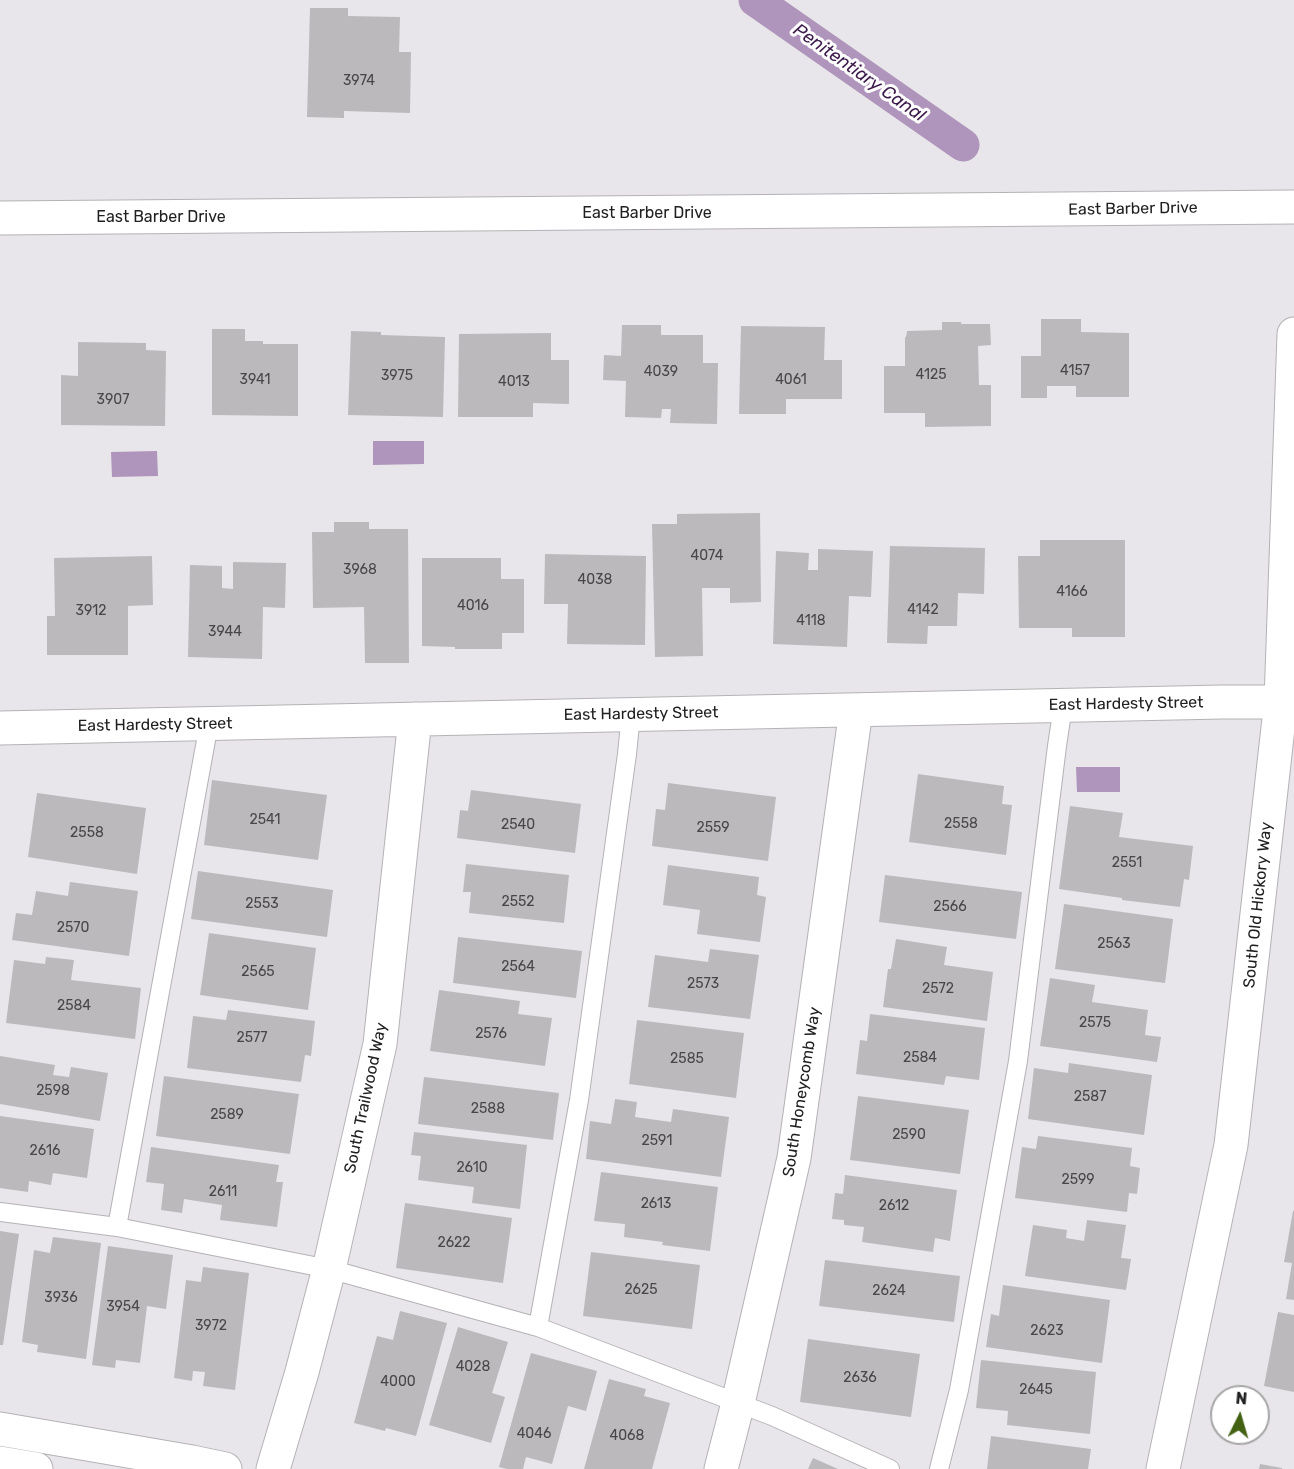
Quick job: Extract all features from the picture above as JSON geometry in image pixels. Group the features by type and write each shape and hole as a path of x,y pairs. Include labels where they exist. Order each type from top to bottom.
{"street":[{"name":"East Barber Drive","path":"0,219 1294,207"},
{"name":"South Old Hickory Way","path":"1163,1469 1231,1145 1288,702 1294,334"},
{"name":"East Hardesty Street","path":"0,728 1288,702"},
{"name":"South Honeycomb Way","path":"721,1469 794,1158 856,710"},
{"name":"South Trailwood Way","path":"273,1469 329,1269 380,1044 415,719"},
{"path":"0,1429 225,1469"},
{"path":"0,1463 36,1469"}],"lane":[{"path":"939,1469 959,1390 1018,1061 1063,706"},
{"path":"538,1328 579,1100 631,714"},
{"path":"117,1227 209,723"},
{"path":"0,1212 117,1227 329,1269 538,1328 738,1402 890,1469"}],"shaded area":[{"path":"373,441 424,441 424,464 373,465"},
{"path":"157,451 158,476 112,477 111,452"},
{"path":"1076,767 1120,767 1120,792 1077,792"}],"building":[{"path":"310,8 348,8 348,16 400,17 399,52 411,52 410,113 344,111 344,118 307,117"},
{"path":"1041,319 1081,319 1081,332 1129,333 1129,397 1076,397 1076,386 1047,386 1047,398 1021,398 1021,356 1041,356"},
{"path":"942,322 990,324 991,345 978,346 979,385 991,385 991,426 925,427 925,413 884,413 884,366 905,366 907,331 942,330"},
{"path":"622,325 661,325 661,335 703,335 703,363 718,363 717,424 670,423 671,409 662,409 661,418 625,417 626,381 603,380 604,355 621,356"},
{"path":"741,326 825,327 824,360 842,360 842,399 786,399 786,414 739,414"},
{"path":"212,329 245,329 245,341 263,341 263,344 298,344 298,416 212,415"},
{"path":"351,331 381,332 381,335 445,337 443,417 348,415"},
{"path":"551,333 551,360 569,360 569,404 533,403 533,417 458,417 459,334"},
{"path":"78,342 146,343 146,350 166,351 165,426 61,425 61,375 78,376"},
{"path":"760,513 761,602 730,603 730,588 702,588 703,656 655,657 652,524 677,524 677,514"},
{"path":"334,522 369,522 369,529 408,529 409,663 365,663 364,607 313,608 312,532 334,532"},
{"path":"1040,540 1125,540 1125,637 1072,637 1072,628 1019,628 1018,556 1040,556"},
{"path":"890,546 985,548 984,594 958,593 957,626 928,626 927,644 887,643"},
{"path":"818,549 873,551 871,597 849,596 847,647 773,644 776,551 809,553 808,570 818,570"},
{"path":"545,554 646,556 645,645 567,644 568,604 544,604"},
{"path":"152,556 153,605 128,606 128,655 47,655 47,616 55,616 54,558"},
{"path":"422,558 501,558 501,579 524,579 524,633 502,633 502,649 422,646"},
{"path":"233,562 286,563 285,608 263,607 262,659 188,657 190,565 222,566 222,588 233,589"},
{"path":"918,774 1004,786 1002,804 1012,805 1006,855 909,842"},
{"path":"212,780 327,795 318,860 204,845"},
{"path":"668,783 776,797 768,861 652,846 656,809 665,810"},
{"path":"471,790 581,804 575,853 457,838 460,810 468,811"},
{"path":"37,793 146,808 137,874 28,857"},
{"path":"1070,806 1123,813 1119,837 1193,846 1189,880 1184,879 1180,907 1059,889"},
{"path":"466,864 569,875 564,923 469,913 471,892 463,892"},
{"path":"668,865 759,877 757,895 766,897 760,942 697,934 700,910 663,905"},
{"path":"198,871 333,890 327,937 191,919"},
{"path":"885,875 1022,892 1016,939 879,922"},
{"path":"70,882 138,891 129,956 12,940 16,913 32,915 36,891 68,896"},
{"path":"1064,904 1173,919 1165,983 1055,969"},
{"path":"209,933 316,948 308,1010 200,995"},
{"path":"458,937 582,951 576,998 453,983"},
{"path":"896,939 947,947 944,965 993,972 987,1021 883,1007 888,969 891,969"},
{"path":"710,949 759,955 750,1019 648,1007 655,955 708,962"},
{"path":"46,957 74,960 71,980 141,988 135,1039 6,1023 14,960 45,964"},
{"path":"1050,978 1095,985 1092,1002 1148,1010 1145,1035 1161,1037 1157,1062 1040,1046"},
{"path":"439,990 520,1001 518,1014 552,1018 545,1066 430,1051"},
{"path":"228,1010 315,1021 311,1056 305,1055 301,1082 187,1068 193,1016 226,1020"},
{"path":"870,1014 985,1028 979,1080 946,1076 944,1085 856,1074 860,1040 867,1041"},
{"path":"637,1020 744,1033 736,1098 629,1084"},
{"path":"0,1056 55,1065 53,1075 69,1077 71,1067 108,1073 100,1121 0,1104"},
{"path":"1069,1063 1152,1075 1144,1135 1028,1119 1034,1068 1068,1073"},
{"path":"164,1076 299,1094 290,1154 156,1136"},
{"path":"424,1077 559,1093 553,1140 418,1124"},
{"path":"858,1096 969,1110 960,1174 850,1160"},
{"path":"615,1099 637,1102 635,1117 671,1122 673,1109 729,1117 721,1177 586,1159 590,1121 611,1124"},
{"path":"0,1116 94,1129 87,1178 53,1173 51,1185 29,1181 28,1192 0,1188"},
{"path":"414,1132 527,1145 520,1209 472,1203 474,1187 418,1180 421,1156 411,1155"},
{"path":"1038,1136 1132,1148 1130,1166 1140,1168 1137,1194 1129,1193 1127,1212 1015,1198 1022,1147 1036,1149"},
{"path":"151,1147 279,1165 276,1182 283,1182 277,1227 220,1220 222,1205 184,1199 182,1213 161,1210 164,1184 146,1182"},
{"path":"601,1172 718,1187 710,1251 624,1237 625,1224 594,1221"},
{"path":"845,1175 957,1190 950,1241 935,1238 933,1252 862,1242 864,1227 844,1225 844,1220 832,1219 835,1193 843,1194"},
{"path":"405,1203 512,1218 503,1283 396,1268"},
{"path":"1293,1211 1294,1300 1286,1299 1292,1263 1284,1262"},
{"path":"1087,1220 1126,1225 1121,1258 1131,1259 1126,1290 1025,1276 1033,1225 1067,1230 1066,1238 1084,1241"},
{"path":"0,1231 19,1234 3,1345 0,1345"},
{"path":"53,1237 101,1243 86,1359 37,1352 38,1345 22,1342 34,1250 50,1253"},
{"path":"108,1246 173,1255 166,1309 147,1306 140,1363 116,1360 115,1368 92,1365"},
{"path":"591,1252 700,1265 692,1329 583,1316"},
{"path":"825,1260 960,1276 954,1322 819,1306"},
{"path":"203,1267 249,1273 235,1390 203,1386 205,1372 193,1371 192,1381 174,1378 186,1280 201,1282"},
{"path":"1003,1285 1110,1300 1102,1363 986,1347 991,1314 999,1316"},
{"path":"400,1311 447,1323 416,1436 354,1423 377,1336 393,1340"},
{"path":"1278,1312 1294,1315 1294,1392 1264,1385"},
{"path":"458,1327 508,1342 492,1393 505,1397 491,1443 429,1425"},
{"path":"808,1339 920,1354 911,1417 800,1402"},
{"path":"531,1353 597,1371 586,1411 568,1406 552,1464 526,1457 523,1469 507,1469 499,1467"},
{"path":"981,1360 1096,1372 1090,1434 1007,1425 1008,1411 976,1408"},
{"path":"609,1379 646,1389 644,1396 670,1403 652,1469 584,1469"},
{"path":"991,1436 1091,1449 1088,1469 987,1469"},
{"path":"813,1458 838,1469 808,1469"},
{"path":"1260,1464 1282,1468 1282,1469 1259,1469"}],"waterway":[{"name":"Penitentiary Canal","path":"755,0 963,145"}]}
